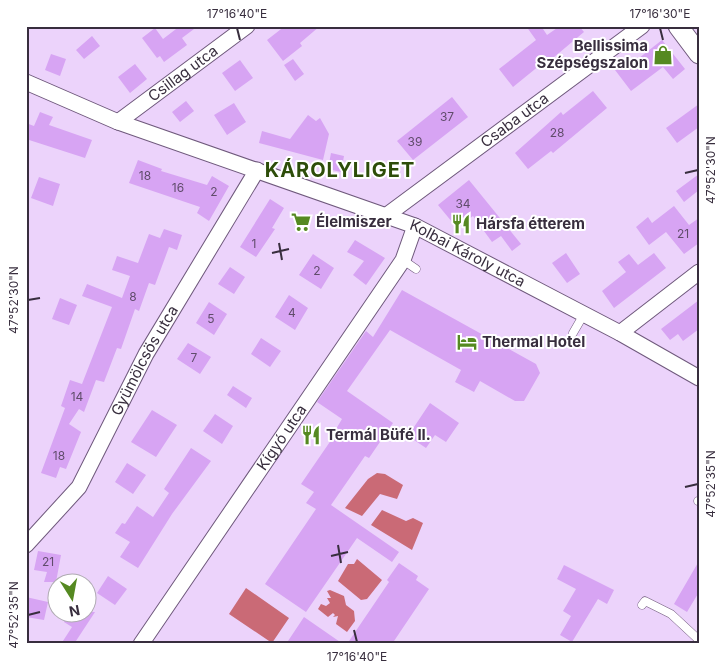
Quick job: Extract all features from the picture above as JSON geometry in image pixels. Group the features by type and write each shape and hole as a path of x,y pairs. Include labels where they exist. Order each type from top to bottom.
{"street":[{"name":"Csillag utca","path":"118,122 248,26"},
{"name":"Csaba utca","path":"387,215 642,26"},
{"path":"678,26 699,54"},
{"name":"Kolbai Károly utca","path":"26,82 118,122 415,226 620,333 699,378"},
{"name":"Gyümölcsös utca","path":"26,545 79,487 146,354 257,170"},
{"name":"Kígyó utca","path":"141,644 403,260 415,226"},
{"path":"620,333 699,272"}],"lane":[{"path":"403,260 416,269"},
{"path":"573,333 584,314"},
{"path":"642,605 645,601 671,614 699,640"}],"shaded area":[{"path":"377,473 385,474 403,485 397,499 380,494 362,516 345,508 368,479"},
{"path":"382,510 406,521 413,518 423,523 412,550 371,525"},
{"path":"357,559 382,580 367,599 361,600 338,581 348,564 354,564"},
{"path":"246,588 289,618 272,643 229,614"},
{"path":"330,590 344,596 346,605 354,611 355,621 347,632 336,624 338,616 333,617 335,615 333,613 328,617 318,609 321,604 326,606 330,603 327,598 331,598 327,591"}],"building":[{"path":"180,26 198,26 182,38 187,45 164,62 160,56 157,58 142,38 155,28 163,39"},
{"path":"285,26 320,26 300,43 302,46 283,61 267,40"},
{"path":"526,26 541,26 547,35 560,26 579,26 584,32 547,63 545,61 513,87 499,69 536,40"},
{"path":"92,36 100,46 84,59 76,50"},
{"path":"662,40 685,69 673,79 663,67 631,91 615,70 631,58 634,62"},
{"path":"51,54 66,59 60,76 45,70"},
{"path":"293,59 304,74 295,81 284,65"},
{"path":"240,60 253,78 235,91 222,73"},
{"path":"135,64 147,79 130,93 118,77"},
{"path":"593,91 607,108 553,153 551,151 528,169 515,153 561,112 563,115"},
{"path":"452,97 468,117 413,160 397,141"},
{"path":"186,101 194,111 180,122 172,112"},
{"path":"234,103 246,122 227,135 214,115"},
{"path":"699,104 699,127 677,143 666,128"},
{"path":"40,112 53,117 49,125 92,140 85,158 26,139 26,123 34,126"},
{"path":"308,115 316,121 320,118 329,134 323,160 259,143 262,131 290,139"},
{"path":"331,153 344,156 341,172 328,169"},
{"path":"138,160 162,169 161,171 207,185 212,176 229,186 209,221 197,213 200,207 129,183"},
{"path":"699,174 699,190 684,202 676,191"},
{"path":"39,177 60,184 53,206 31,198"},
{"path":"469,180 521,244 512,251 501,236 492,242 473,216 457,228 438,205"},
{"path":"270,199 284,208 272,228 275,229 256,257 240,247"},
{"path":"674,206 689,225 699,218 699,243 684,254 666,232 649,245 636,227 648,217 652,223"},
{"path":"164,229 182,235 177,250 169,247 155,285 149,283 139,311 135,309 121,349 117,348 104,382 96,380 84,412 79,409 69,424 81,432 66,469 60,467 56,478 41,473 65,408 61,406 70,380 82,384 112,307 82,296 87,284 122,298 130,276 112,270 117,256 138,263 149,234 160,238"},
{"path":"355,240 385,258 366,285 353,275 364,261 347,252"},
{"path":"566,253 580,274 567,283 552,263"},
{"path":"654,253 666,268 614,308 602,291 626,272 618,262 629,254 638,265"},
{"path":"313,254 334,268 321,289 299,275"},
{"path":"230,267 245,277 234,294 218,284"},
{"path":"402,290 536,364 540,373 524,401 515,401 480,381 474,392 455,382 461,370 390,330 347,391 393,423 369,458 365,456 331,505 399,552 392,562 357,538 306,612 265,584 316,509 306,503 314,492 301,484 338,430 336,429 342,419 317,402 366,331 373,337"},
{"path":"289,295 308,308 295,330 275,317"},
{"path":"60,298 77,305 69,325 52,319"},
{"path":"699,300 699,329 683,341 678,334 670,340 661,329"},
{"path":"209,302 227,314 214,335 196,323"},
{"path":"261,338 281,351 270,367 251,354"},
{"path":"188,343 211,357 200,374 177,359"},
{"path":"233,386 252,398 246,408 227,395"},
{"path":"430,403 459,423 446,442 435,435 426,448 408,436"},
{"path":"152,410 177,425 156,457 131,442"},
{"path":"215,414 233,426 222,444 203,431"},
{"path":"191,448 211,461 172,514 138,568 120,557 130,542 115,533 122,523 125,524 137,506 153,517 169,493 164,489"},
{"path":"127,463 146,475 133,494 115,482"},
{"path":"38,551 61,555 58,572 48,572 48,582 44,582 47,572 34,570"},
{"path":"699,561 699,592 687,612 674,604"},
{"path":"399,563 418,576 416,580 429,589 392,644 347,644 389,582 387,580"},
{"path":"564,565 614,590 607,604 598,599 572,642 560,635 571,616 563,611 576,589 557,579"},
{"path":"108,576 127,589 115,605 98,594"},
{"path":"26,597 48,602 44,620 26,617"},
{"path":"304,617 343,644 286,644"},
{"path":"64,622 88,622 74,644 61,644 72,627"}],"place":[{"name":"Bellissima Szépségszalon","path":"663,55"},
{"name":"Élelmiszer","path":"301,222"},
{"name":"Hársfa étterem","path":"461,224"},
{"name":"Thermal Hotel","path":"467,342"},
{"name":"Termál Büfé II.","path":"311,435"}],"district":[{"name":"KÁROLYLIGET","path":"340,170"}]}
